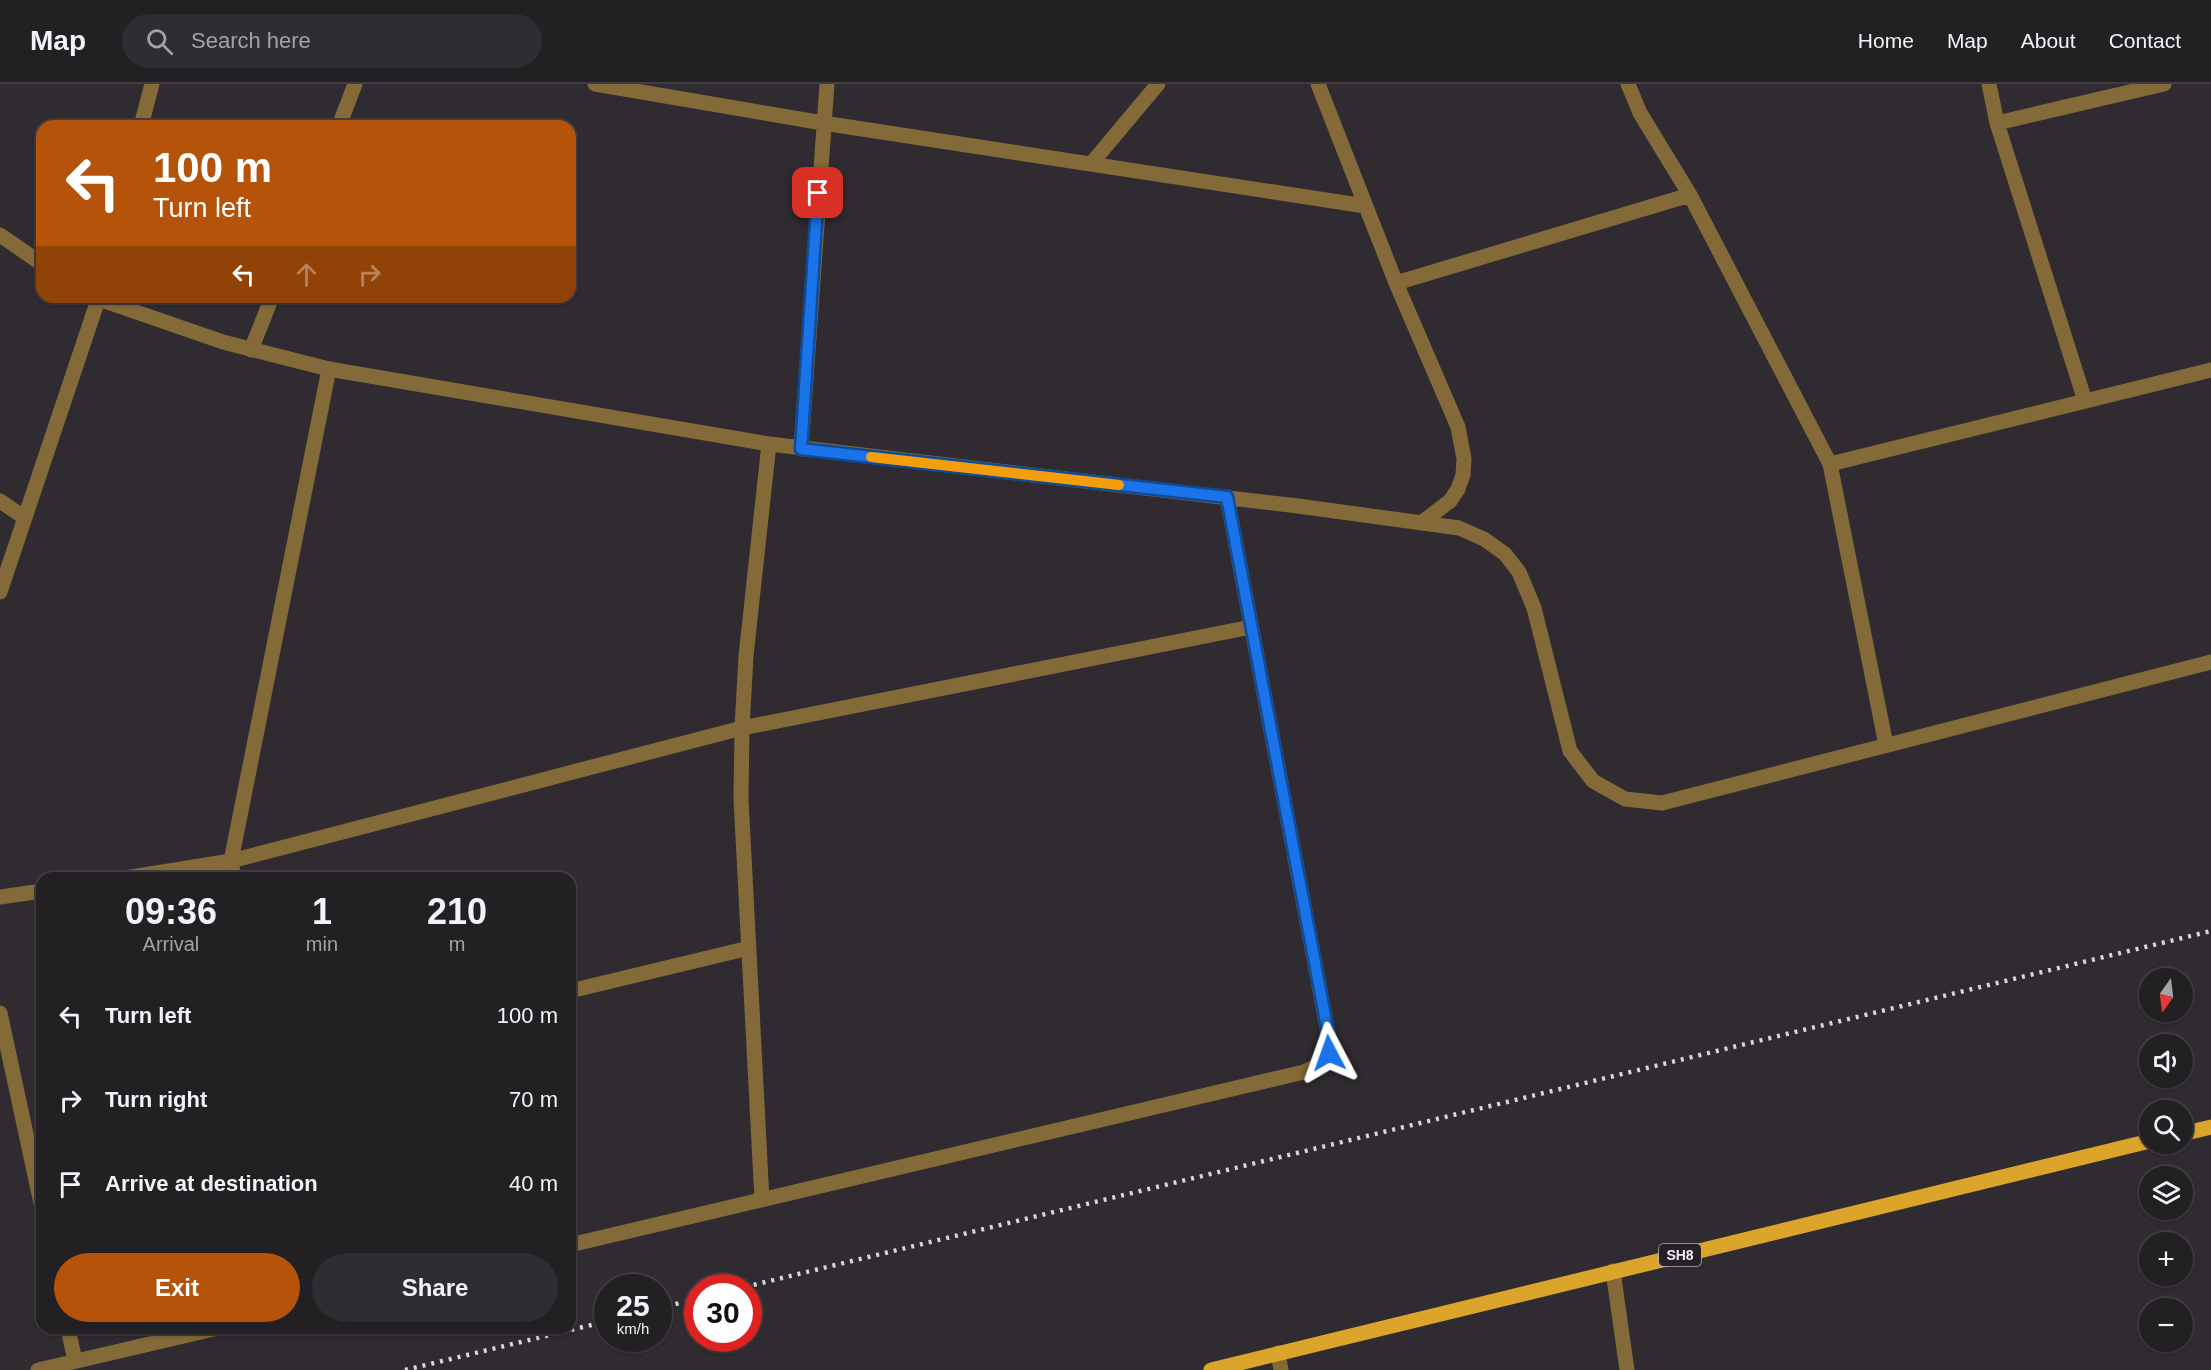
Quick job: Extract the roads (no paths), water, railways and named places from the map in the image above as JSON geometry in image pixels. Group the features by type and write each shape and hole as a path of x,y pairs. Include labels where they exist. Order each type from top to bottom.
{"main road":[{"path":"2193,1131 2211,1127"},
{"name":"SH8","path":"1211,1370 2139,1144"}],"street":[{"path":"143,120 152,84"},
{"path":"341,120 355,84"},
{"path":"594,84 823,123 1365,206"},
{"path":"801,449 827,84"},
{"path":"1092,164 1158,84"},
{"path":"1318,84 1396,283 1458,427 1464,459 1463,475 1450,501 1421,523"},
{"path":"1628,84 1640,113 1690,195 1830,464 1886,745"},
{"path":"1989,84 1997,123 2085,401"},
{"path":"1997,123 2164,84"},
{"path":"1396,283 1690,195"},
{"path":"0,235 36,260"},
{"path":"0,592 95,303"},
{"path":"112,303 251,350 329,369 769,444 1227,497 1459,528 1484,539 1505,554 1519,572 1534,608 1570,751 1593,781 1625,799 1662,802 2211,662"},
{"path":"251,350 270,303"},
{"path":"233,872 231,861 329,369"},
{"path":"1830,464 2211,370"},
{"path":"762,1200 741,799 741,728 746,657 769,444"},
{"path":"576,1244 1293,1075 1322,1065 1329,1053 1328,1032 1227,497"},
{"path":"0,501 25,518"},
{"path":"162,872 231,861 741,728 1251,627"},
{"path":"0,897 36,892"},
{"path":"576,990 749,948"},
{"path":"0,1013 36,1180"},
{"path":"1613,1271 1628,1370"},
{"path":"69,1334 75,1361"},
{"path":"38,1370 192,1334"},
{"path":"1278,1353 1281,1370"}],"railway":[{"path":"762,1283 2211,931"},
{"path":"672,1305 684,1302"},
{"path":"576,1329 594,1324"},
{"path":"405,1370 554,1334"}]}
